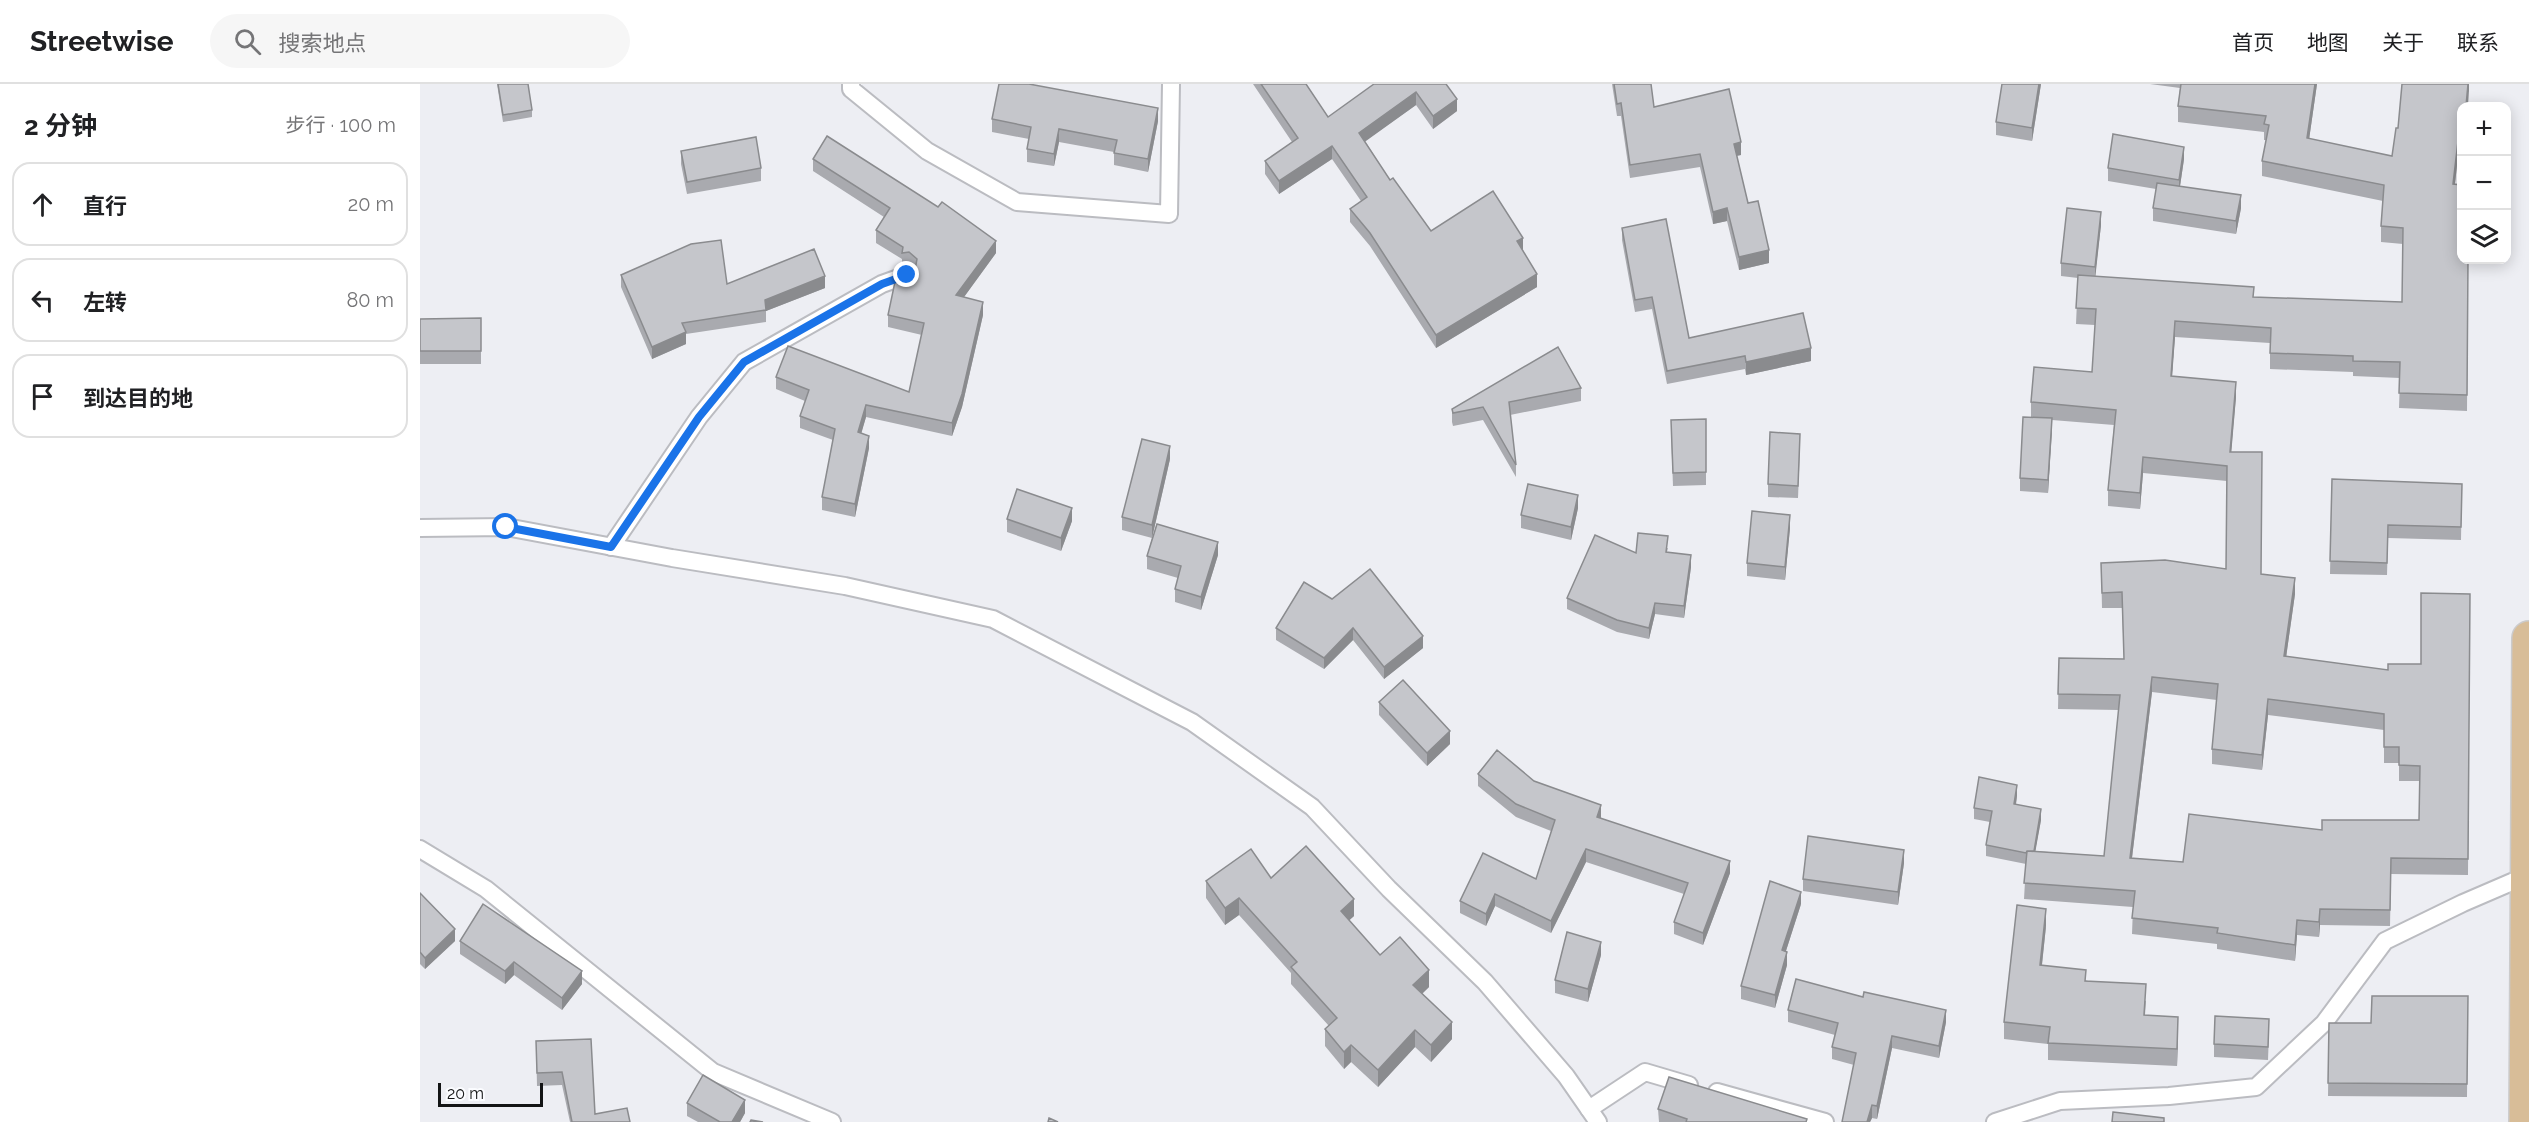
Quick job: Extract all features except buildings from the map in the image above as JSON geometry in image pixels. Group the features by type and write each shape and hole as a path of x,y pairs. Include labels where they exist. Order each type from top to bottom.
{"main road":[{"path":"2526,1122 2529,638"}],"lane":[{"path":"851,84 851,89 927,151 1017,202 1169,214 1171,84"},
{"path":"611,547 699,417 744,362 882,284 907,275"},
{"path":"420,528 506,527 845,586 993,619 1192,722 1312,807 1389,889 1485,982 1566,1076 1594,1116 1645,1072 1825,1122"},
{"path":"420,849 486,889 713,1072 832,1122"},
{"path":"1995,1122 2060,1101 2169,1096 2256,1088 2324,1023 2385,941 2463,903 2528,875"}],"route":[{"path":"506,527 611,547 699,417 744,362 882,284 907,275"}]}
